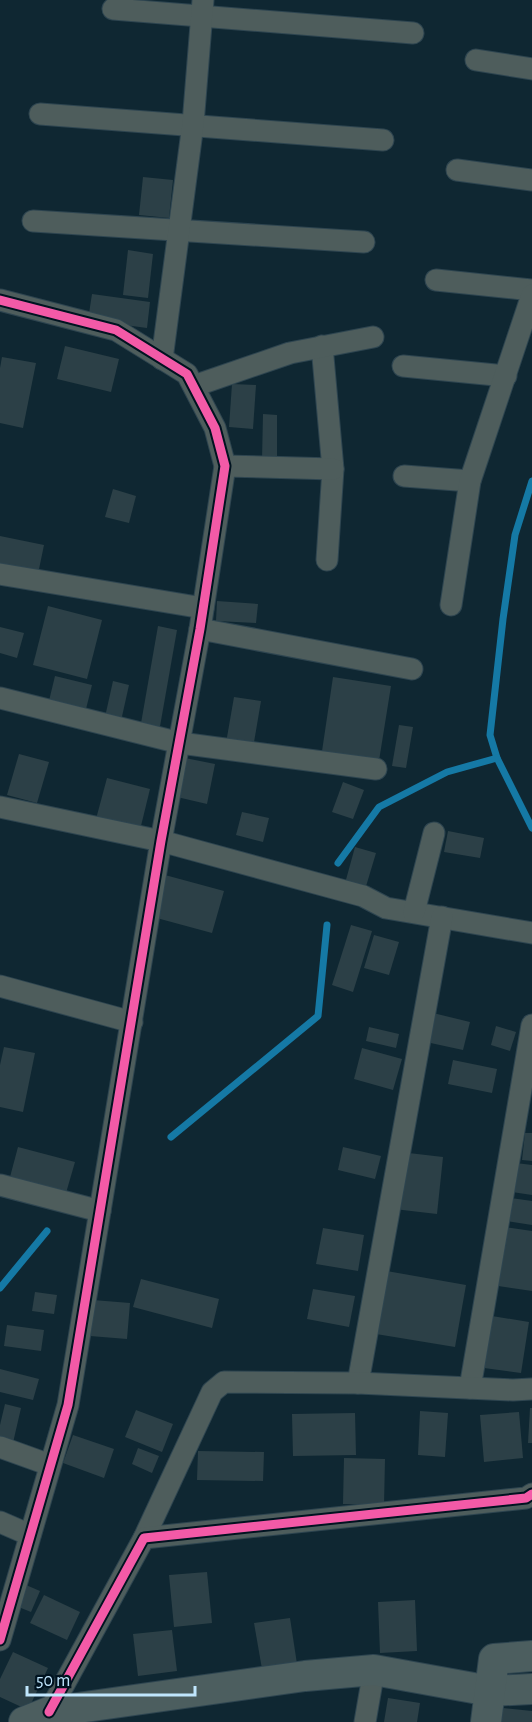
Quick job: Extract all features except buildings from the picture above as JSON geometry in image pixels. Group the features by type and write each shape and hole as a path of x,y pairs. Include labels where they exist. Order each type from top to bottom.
{"street":[{"path":"113,9 202,9 413,33"},
{"path":"162,358 193,124 202,9"},
{"path":"476,60 532,69"},
{"path":"40,114 383,140"},
{"path":"457,170 532,180"},
{"path":"33,221 364,242"},
{"path":"436,280 532,290"},
{"path":"451,605 470,481 532,295"},
{"path":"0,300 116,330 187,374 216,428 225,466 200,629 161,841 68,1405 1,1634"},
{"path":"194,386 290,352 373,337"},
{"path":"322,346 333,469 327,560"},
{"path":"403,366 506,376"},
{"path":"225,466 333,469"},
{"path":"404,476 470,481"},
{"path":"0,574 202,608"},
{"path":"200,629 412,669"},
{"path":"0,698 180,743 376,769"},
{"path":"0,807 161,841 363,896 386,908 532,933"},
{"path":"414,912 434,833"},
{"path":"358,1383 442,917"},
{"path":"0,986 132,1022"},
{"path":"470,1388 532,1025"},
{"path":"0,1185 100,1211"},
{"path":"37,1717 144,1538 212,1392 224,1382 358,1383 532,1389"},
{"path":"0,1447 50,1465"},
{"path":"144,1538 526,1498 532,1494"},
{"path":"0,1522 30,1535"},
{"path":"427,1680 494,1659 532,1656"},
{"path":"486,1722 494,1659"},
{"path":"37,1717 305,1676 374,1670 490,1691 532,1689"},
{"path":"365,1722 374,1670"}],"waterway":[{"path":"532,481 515,535 490,735 497,758 532,828"},
{"path":"338,863 379,807 447,772 497,758"},
{"path":"171,1137 318,1016 327,925"},
{"path":"0,1288 47,1231"}],"cycle path":[{"path":"0,300 116,330 187,374 215,428 225,466 200,629 161,841 68,1405 0,1640"},
{"path":"49,1712 144,1538 526,1498 532,1494"}]}
